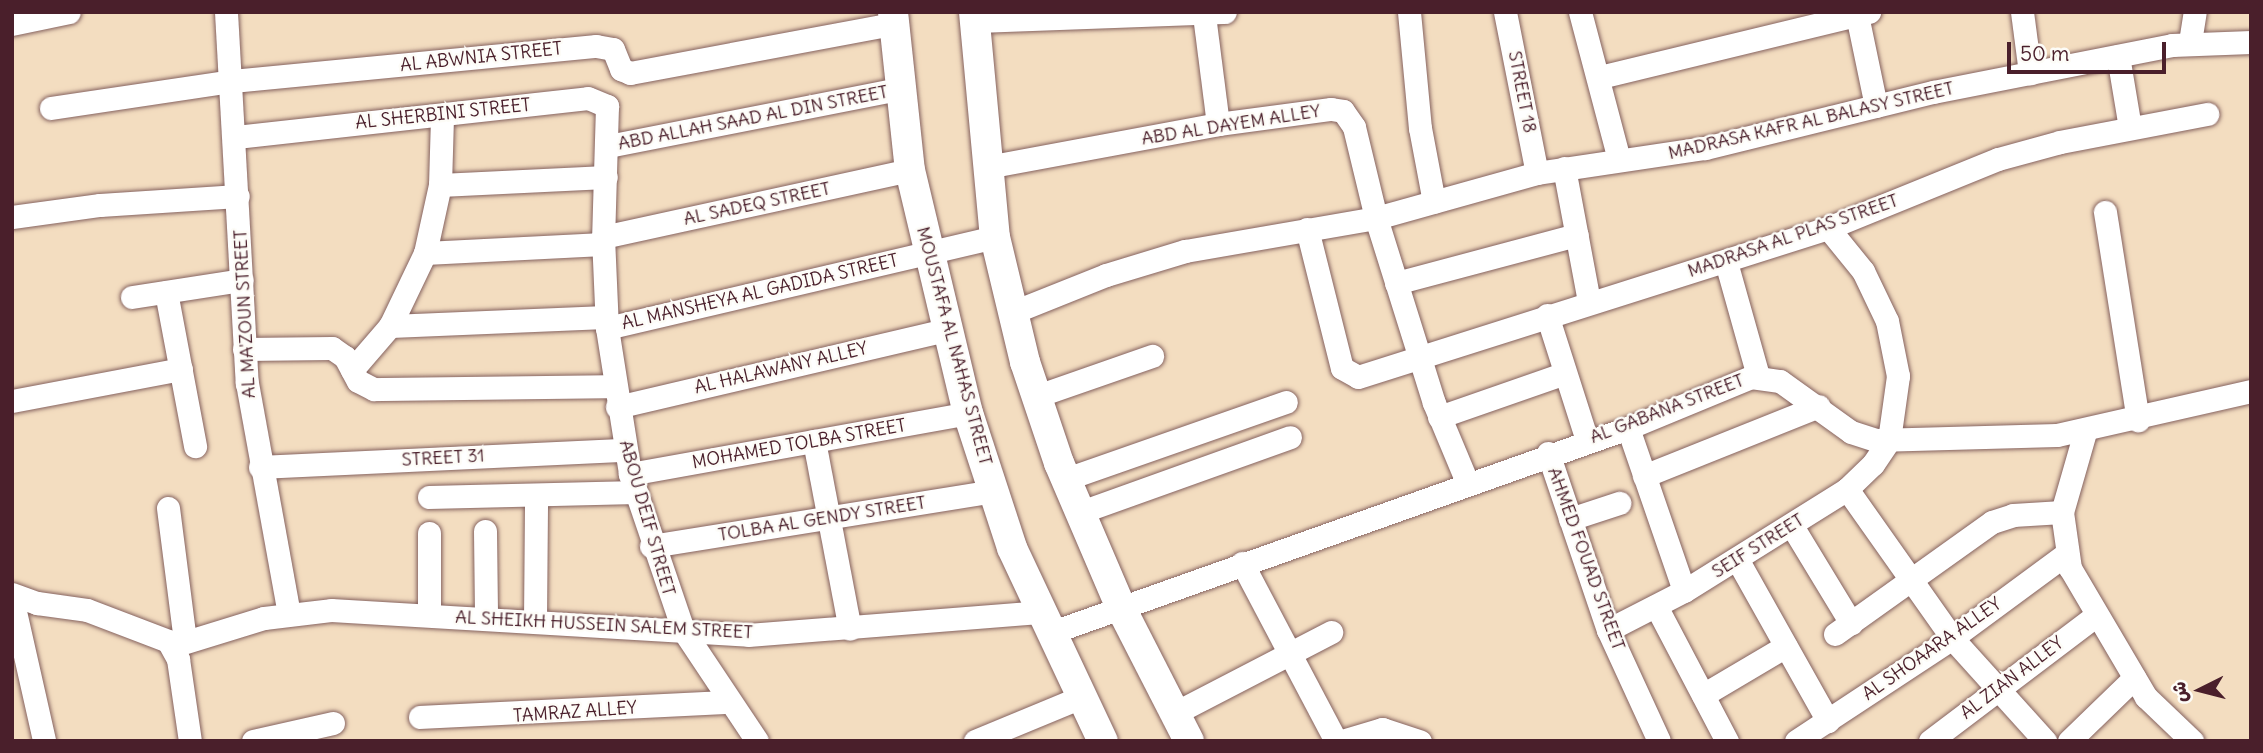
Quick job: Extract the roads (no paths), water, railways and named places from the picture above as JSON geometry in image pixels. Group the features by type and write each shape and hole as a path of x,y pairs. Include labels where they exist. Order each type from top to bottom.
{"street":[{"path":"13,20 69,12"},
{"name":"AL MA'ZOUN STREET","path":"226,12 236,137 244,349 260,467 289,613"},
{"path":"1409,12 1420,128 1434,202"},
{"name":"STREET 18","path":"1505,12 1537,173"},
{"path":"1580,12 1600,77 1619,160"},
{"path":"2022,12 2030,73"},
{"path":"2190,42 2194,12"},
{"path":"1189,741 1121,608 1066,479 1011,313 995,237 974,17 1214,14 1218,124"},
{"path":"1600,77 1863,14 1876,106"},
{"name":"AL ABWNIA STREET","path":"51,108 232,81 602,46 613,49 621,69 636,73 893,18"},
{"name":"MOUSTAFA AL NAHAS STREET","path":"893,18 898,89 910,170 946,330 968,413 993,491 1044,623 1103,741"},
{"name":"MADRASA KAFR AL BALASY STREET","path":"1011,313 1159,259 1376,218 1537,173 1705,148 1876,106 2190,42 2251,42"},
{"path":"2118,56 2130,128"},
{"name":"ABD ALLAH SAAD AL DIN STREET","path":"608,146 898,89"},
{"name":"AL SHERBINI STREET","path":"236,137 595,97 609,113 608,146"},
{"name":"ABD AL DAYEM ALLEY","path":"987,167 1218,124 1343,111 1354,127 1376,218 1439,417 1467,482"},
{"name":"MADRASA AL PLAS STREET","path":"1307,229 1345,372 1358,377 1828,228 1998,159 2130,128 2207,114"},
{"path":"352,370 390,326 425,253 440,185 442,116"},
{"name":"ABOU DEIF STREET","path":"608,146 603,241 607,322 616,397 633,483 651,546 683,630 757,741"},
{"path":"1564,168 1588,302"},
{"name":"AL SADEQ STREET","path":"425,253 603,241 910,170"},
{"path":"440,185 606,177"},
{"path":"12,217 100,205 238,196"},
{"path":"2105,212 2138,419"},
{"path":"1828,228 1863,271 1887,321 1898,376 1889,440"},
{"path":"1396,283 1577,235"},
{"name":"AL MANSHEYA AL GADIDA STREET","path":"390,326 607,322 995,237"},
{"path":"1726,262 1758,376"},
{"path":"132,298 242,280"},
{"path":"166,292 195,446"},
{"path":"1547,316 1587,440"},
{"name":"AL HALAWANY ALLEY","path":"244,349 332,348 345,356 358,381 374,389 616,397 946,330"},
{"path":"1037,396 1152,356"},
{"path":"12,401 181,369"},
{"path":"1439,417 1565,373"},
{"name":"AL GABANA STREET","path":"1044,623 1121,608 1548,453 1628,428 1758,376 1780,381 1819,406 1851,432 1889,440 2085,432 2251,391"},
{"path":"1066,479 1286,402"},
{"path":"1644,476 1819,406"},
{"name":"MOHAMED TOLBA STREET","path":"429,497 536,495 633,483 814,441 968,413"},
{"path":"1628,428 1684,591"},
{"path":"2085,432 2062,512 2066,554 2095,616 2134,678 2180,737"},
{"path":"1081,512 1290,437"},
{"name":"SEIF STREET","path":"1608,630 1684,591 1792,526 1847,489 1874,464 1889,440"},
{"path":"814,441 850,629"},
{"name":"STREET 31","path":"260,467 625,450"},
{"name":"AHMED FOUAD STREET","path":"1548,453 1608,630 1659,741"},
{"path":"1847,489 1909,581 1952,638 2045,741"},
{"name":"TOLBA AL GENDY STREET","path":"651,546 993,491"},
{"path":"536,495 536,621"},
{"path":"1570,519 1619,503"},
{"path":"168,508 190,741"},
{"path":"1792,526 1843,628 1993,522 2013,515 2062,512"},
{"path":"485,531 486,619"},
{"path":"429,533 429,615"},
{"name":"AL SHOAARA ALLEY","path":"1796,741 1952,638 2066,554"},
{"path":"1737,559 1828,721"},
{"path":"1242,564 1336,741"},
{"path":"44,740 12,596 37,603 87,610 179,643"},
{"path":"1656,606 1727,741"},
{"name":"AL SHEIKH HUSSEIN SALEM STREET","path":"179,643 289,613 429,615 748,635 1044,623"},
{"name":"AL ZIAN ALLEY","path":"1930,741 1995,688 2095,616"},
{"path":"1175,713 1331,632"},
{"path":"1703,695 1786,646"},
{"path":"2069,741 2134,678"},
{"path":"975,741 1081,697"},
{"name":"TAMRAZ ALLEY","path":"420,717 729,702"},
{"path":"253,741 333,723"},
{"path":"1342,741 1382,729 1420,741"}]}
